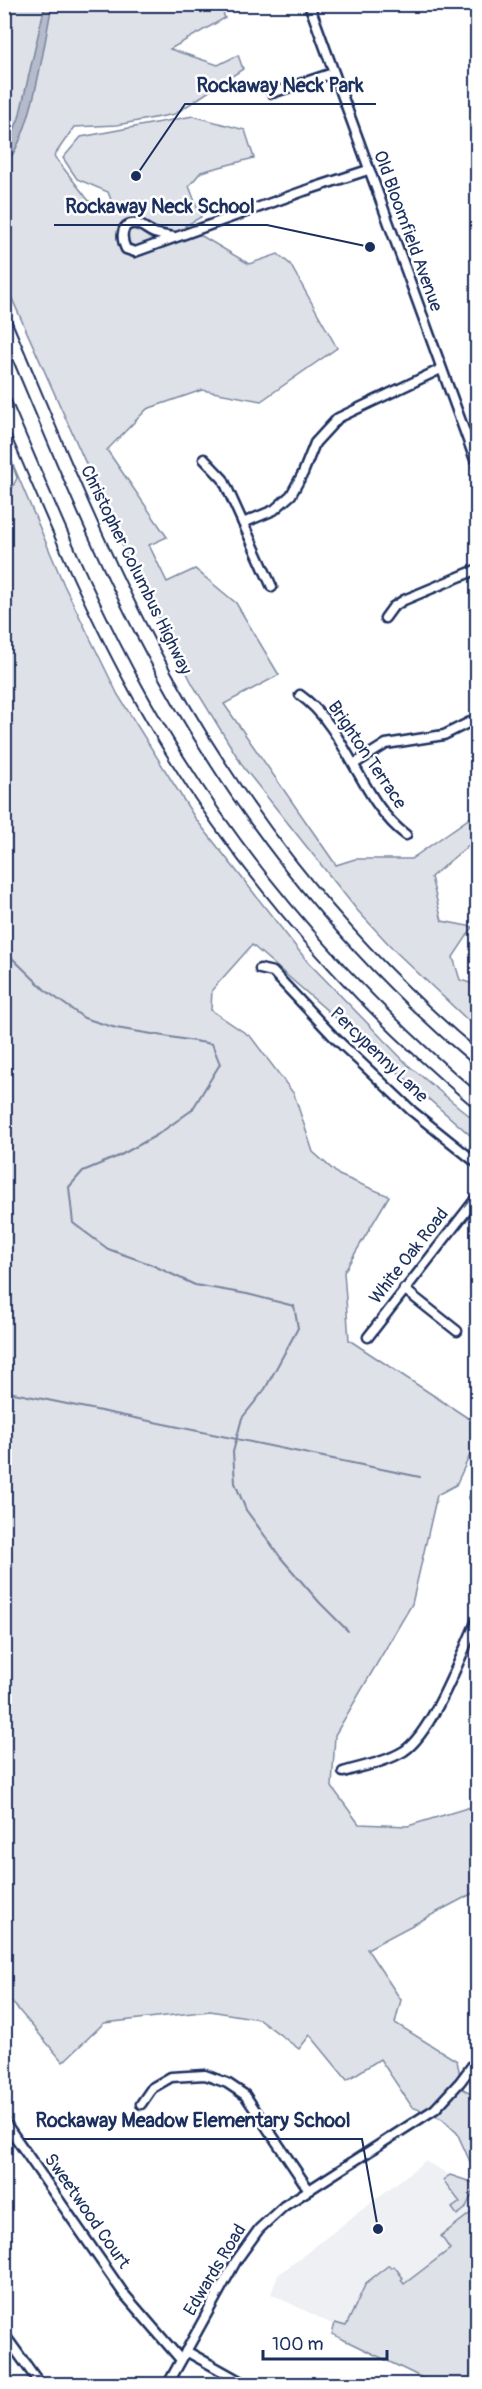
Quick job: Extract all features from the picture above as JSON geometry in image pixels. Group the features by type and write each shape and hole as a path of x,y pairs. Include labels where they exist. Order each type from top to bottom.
{"highway":[{"name":"Christopher Columbus Highway","path":"4,321 120,586 162,669 208,748 266,832 336,919 407,994 477,1059"},
{"path":"4,402 109,637 148,711 198,791 259,876 312,940 406,1038 477,1102"}],"street":[{"name":"Old Bloomfield Avenue","path":"309,4 477,468"},
{"path":"272,93 333,73"},
{"path":"174,237 155,233 138,224 131,224 123,229 121,236 126,249 135,252 369,170"},
{"path":"243,523 274,510 291,495 315,443 323,431 338,418 441,369"},
{"path":"204,459 223,479 272,587"},
{"path":"385,618 393,607 404,600 477,568"},
{"name":"Brighton Terrace","path":"300,695 321,714 386,816 406,835"},
{"path":"354,764 386,744 444,735 477,718"},
{"name":"Percypenny Lane","path":"260,969 273,972 333,1036 404,1104 477,1164"},
{"name":"White Oak Road","path":"368,1337 477,1196"},
{"path":"404,1289 457,1331"},
{"path":"343,1772 396,1755 419,1738 430,1720 477,1618"},
{"name":"Edwards Road","path":"168,2385 236,2261 271,2217 435,2109 460,2082 477,2058"},
{"path":"141,2104 152,2088 171,2077 205,2075 227,2082 245,2095 309,2190"},
{"name":"Sweetwood Court","path":"4,2121 124,2294 144,2318 184,2356 245,2385"},
{"path":"4,2334 40,2385"}],"shaded area":[{"path":"4,5 220,5 225,18 170,49 218,65 238,55 243,69 175,114 117,125 74,127 54,156 89,201 113,205 108,192 77,179 63,158 81,137 193,116 245,130 254,158 201,172 189,186 201,217 185,226 249,264 278,254 290,264 337,348 261,401 202,390 147,409 107,450 167,537 149,545 167,582 195,569 236,603 279,675 224,704 336,865 355,859 411,859 477,813 477,838 431,877 442,921 473,927 453,957 460,980 477,985 477,1029 397,953 357,910 244,768 193,685 130,562 5,283"},
{"path":"9,455 64,585 118,695 195,818 307,961 408,1065 477,1122 477,1141 252,945 212,990 211,1010 251,1037 294,1094 313,1152 339,1175 389,1196 344,1272 349,1340 477,1424 477,1440 456,1485 437,1495 412,1604 335,1735 332,1787 359,1824 408,1826 477,1805 477,1891 367,1949 401,2000 395,2023 457,2061 463,2089 477,2096 477,2177 457,2133 442,2119 412,2107 380,2059 347,2080 310,2035 299,2049 259,2019 210,2011 104,2023 63,2062 5,1994 4,491 10,492 17,478"},
{"path":"425,2161 450,2175 477,2184 477,2354 350,2319 345,2326 335,2323 334,2325 271,2294 278,2275"},
{"path":"450,2175 477,2184 465,2209 457,2215 452,2208 460,2202 443,2180"},
{"path":"477,2201 477,2384 435,2384 332,2334 335,2323 346,2326 366,2283 389,2265 391,2268 394,2266 403,2278 401,2280 404,2284 450,2249 441,2236 472,2212"}],"water":[{"path":"45,5 52,5 36,89 23,134 5,164 5,152 19,118"}],"waterway":[{"path":"4,940 9,955 45,990 84,1018 116,1028 212,1044 220,1064 192,1110 157,1135 119,1156 83,1171 69,1187 73,1223 108,1249 150,1264 195,1285 247,1294 294,1306 298,1328 265,1389 242,1418 233,1452 235,1483 246,1510 281,1558 348,1631"},
{"path":"4,1391 420,1477"}],"place":[{"name":"Rockaway Neck Park","path":"136,176"},
{"name":"Rockaway Neck School","path":"370,247"},
{"name":"Rockaway Meadow Elementary School","path":"378,2229"}]}
